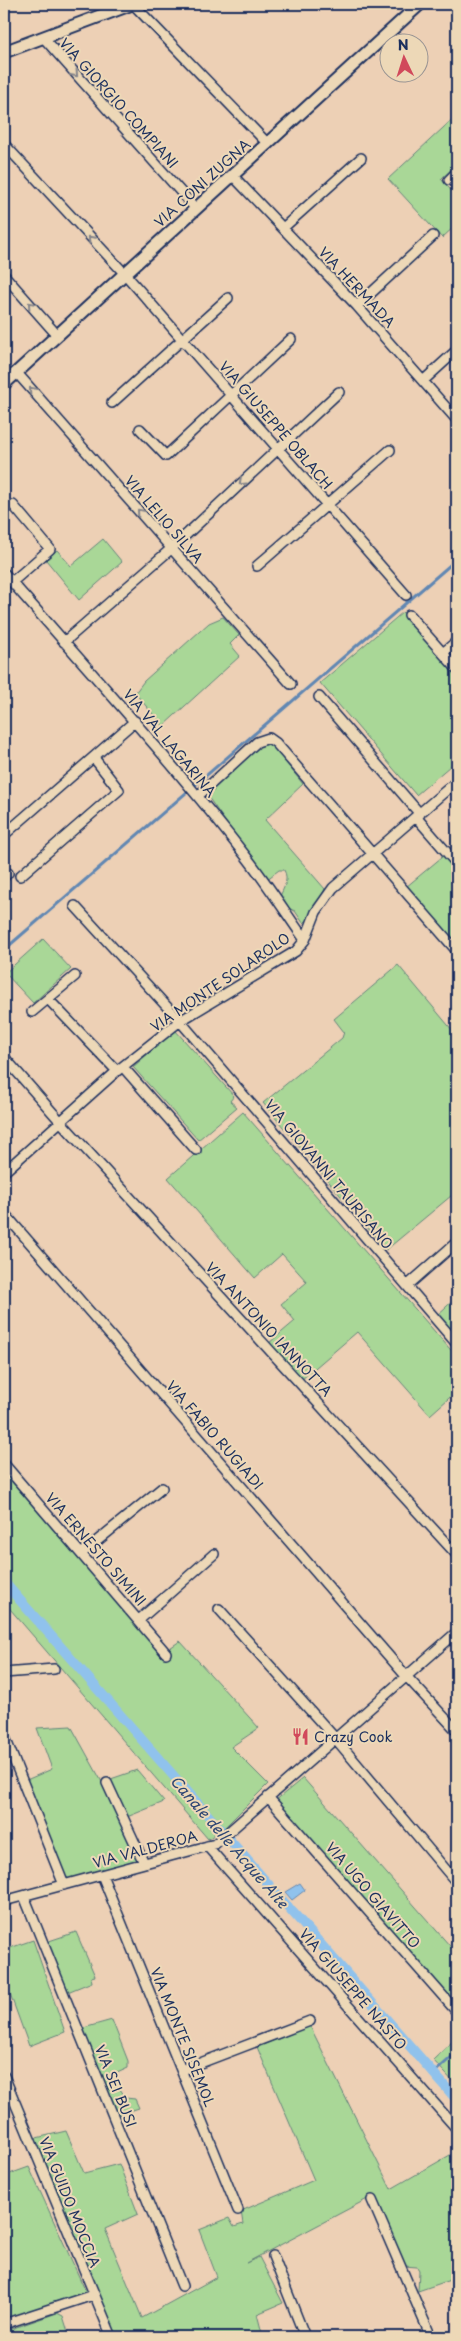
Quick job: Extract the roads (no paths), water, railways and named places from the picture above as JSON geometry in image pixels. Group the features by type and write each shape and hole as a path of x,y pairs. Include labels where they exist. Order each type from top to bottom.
{"street":[{"path":"4,52 133,4 268,144"},
{"name":"VIA CONI ZUGNA","path":"4,384 420,4"},
{"name":"VIA GIORGIO COMPIANI","path":"43,37 196,209"},
{"name":"VIA GIUSEPPE OBLACH","path":"4,144 124,274 406,595"},
{"path":"283,228 361,158"},
{"path":"449,180 457,172"},
{"name":"VIA HERMADA","path":"233,176 356,306 457,420"},
{"path":"356,306 433,236"},
{"path":"4,275 57,335"},
{"path":"112,403 228,298"},
{"path":"140,429 166,456 291,339"},
{"path":"422,381 457,350"},
{"name":"VIA LELIO SILVA","path":"17,372 291,684"},
{"path":"64,642 172,548 339,392"},
{"path":"257,566 390,450"},
{"path":"12,582 50,549 13,505"},
{"name":"VIA VAL LAGARINA","path":"4,573 185,780 249,861 305,940"},
{"path":"409,615 457,669"},
{"path":"443,653 457,641"},
{"path":"319,697 457,864"},
{"path":"4,835 135,721"},
{"path":"198,796 257,742 269,738 276,743 457,951"},
{"path":"20,876 119,790 94,758"},
{"name":"VIA MONTE SOLAROLO","path":"4,1172 120,1069 180,1021 296,951 305,940 316,912 334,888 457,781"},
{"name":"VIA GIOVANNI TAURISANO","path":"75,906 180,1021 457,1344"},
{"path":"32,1012 75,976"},
{"path":"48,999 120,1069 196,1150"},
{"name":"VIA ANTONIO IANNOTTA","path":"4,1057 60,1121 457,1555"},
{"name":"VIA FABIO RUGIADI","path":"4,1212 406,1676 457,1731"},
{"path":"406,1286 457,1242"},
{"name":"VIA ERNESTO SIMINI","path":"4,1464 166,1653"},
{"path":"81,1554 162,1488"},
{"path":"139,1620 214,1554"},
{"path":"219,1609 334,1738 457,1883"},
{"name":"VIA VALDEROA","path":"4,1901 211,1845 457,1632"},
{"path":"4,1673 54,1669"},
{"path":"4,1734 64,1885"},
{"path":"107,1783 144,1863"},
{"name":"VIA UGO GIAVITTO","path":"268,1797 457,2012"},
{"name":"VIA GIUSEPPE NASTO","path":"211,1845 457,2129"},
{"name":"VIA MONTE SISEMOL","path":"102,1874 238,2210"},
{"name":"VIA SEI BUSI","path":"24,1896 182,2286"},
{"path":"182,2070 310,2021"},
{"name":"VIA GUIDO MOCCIA","path":"4,2076 112,2337"},
{"path":"372,2200 431,2337"},
{"path":"272,2256 305,2337"},
{"path":"4,2324 93,2295"}],"water":[{"path":"300,1883 305,1890 292,1900 285,1892"}],"waterway":[{"path":"4,950 457,559"},
{"name":"Canale delle Acque Alte","path":"4,1582 457,2100"},
{"path":"434,2073 457,2052"}],"place":[{"name":"Crazy Cook","path":"300,1736"}]}
